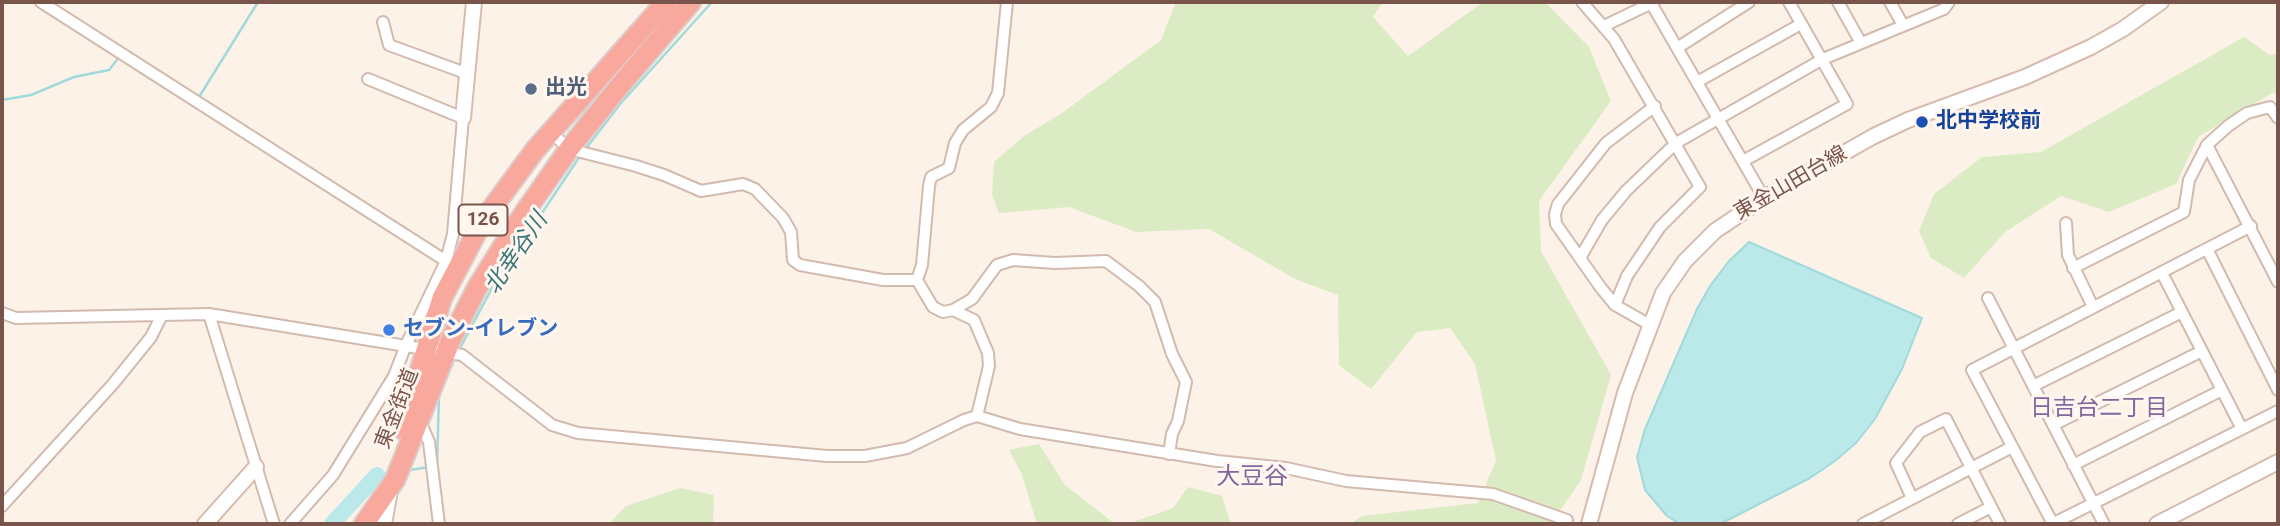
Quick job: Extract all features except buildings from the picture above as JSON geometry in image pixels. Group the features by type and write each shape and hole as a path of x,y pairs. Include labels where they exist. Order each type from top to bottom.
{"highway":[{"name":"東金街道","path":"358,524 388,470 462,237 497,200 666,2"},
{"name":"東金街道","path":"358,524 390,490 400,468 418,417 426,348 477,288 569,149 691,2"}],"main road":[{"path":"463,118 474,2"},
{"name":"東金山田台線","path":"1589,524 1625,393 1650,324 1673,277 1699,246 1733,217 1874,136 1908,120 2025,77 2091,47 2123,29 2161,2"},
{"path":"2157,524 2278,462"},
{"path":"205,524 257,467"},
{"path":"384,524 390,490"}],"street":[{"path":"41,2 446,261"},
{"path":"917,280 922,265 931,177 949,168 963,130 991,107 998,93 1007,2"},
{"path":"1582,2 1614,39 1700,187 1660,227 1626,276 1615,305"},
{"path":"1677,48 1749,2"},
{"path":"1743,160 1847,104 1789,2"},
{"path":"1838,2 1861,43"},
{"path":"1890,2 1903,25"},
{"path":"1604,26 1653,3 1764,198"},
{"path":"1580,258 1602,220 1626,191 1676,143 1823,59 1903,25 1944,4"},
{"path":"383,22 389,45 468,74"},
{"path":"1697,82 1801,24"},
{"path":"290,524 333,475 394,376 426,348 446,261 462,237 463,118 368,79"},
{"path":"1650,324 1615,305 1556,224 1555,214 1558,204 1606,143 1655,106"},
{"path":"2073,268 2184,212 2189,180 2207,145 2228,126 2247,113 2270,107 2278,118"},
{"path":"552,133 569,149 646,169 701,191 743,184 755,189 783,218 791,232 793,260 800,265 883,280 917,280"},
{"path":"2207,145 2278,282"},
{"path":"2066,223 2068,255 2093,307"},
{"path":"2250,226 1972,370 2053,524 2278,411"},
{"path":"2207,249 2278,390"},
{"path":"917,280 937,311 953,310 972,299 997,265 1013,260 1055,263 1107,261 1155,302 1172,354 1186,383 1169,454"},
{"path":"2162,273 2242,429"},
{"path":"1988,299 2104,524"},
{"path":"953,310 974,320 988,353 989,366 977,416"},
{"path":"2033,386 2182,312"},
{"path":"2,313 16,318 209,314 462,355 552,425 578,433 827,456 865,456 907,448 977,416 1020,429 1169,454 1286,468 1346,481 1493,494 1567,520"},
{"path":"209,314 274,524"},
{"path":"2,506 113,384 151,337 162,315"},
{"path":"2053,425 2202,351"},
{"path":"2073,465 2222,390"},
{"path":"418,417 429,442 439,524"},
{"path":"1912,498 1896,463 1920,432 1946,419 2000,524"},
{"path":"1863,524 2011,447"},
{"path":"1958,524 1992,507"}],"green space":[{"path":"1176,2 1383,2 1373,17 1408,56 1483,2 1545,2 1589,47 1611,101 1539,201 1541,251 1611,375 1581,480 1551,524 1350,524 1362,516 1478,503 1496,461 1475,364 1450,328 1417,332 1371,389 1339,365 1338,295 1295,279 1209,229 1136,232 1069,207 999,213 992,195 994,162 1024,136 1062,113 1161,40"},
{"path":"2244,37 2270,55 2278,53 2278,99 2274,92 2198,137 2176,184 2109,212 2061,196 2005,232 1964,278 1931,258 1919,231 1934,194 1982,157 2041,152"},
{"path":"1039,444 1065,485 1115,524 1037,524 1022,475 1009,450"},
{"path":"1188,487 1222,496 1231,524 1127,524 1173,508"},
{"path":"680,488 714,495 713,524 609,524 626,506"}],"water":[{"path":"1749,242 1922,318 1902,369 1875,419 1856,443 1835,461 1810,478 1722,523 1680,524 1667,516 1645,490 1637,457 1645,429 1697,309 1729,261"}],"waterway":[{"path":"190,91 199,97 258,2"},
{"name":"北幸谷川","path":"584,151 621,103 712,2"},
{"path":"2,100 31,95 74,77 109,70 120,56"},
{"name":"北幸谷川","path":"458,352 492,288 580,156"},
{"name":"北幸谷川","path":"437,466 439,396 455,358"},
{"name":"北幸谷川","path":"409,470 430,467"},
{"name":"北幸谷川","path":"377,475 389,473"},
{"name":"北幸谷川","path":"332,524 377,475"}],"place":[{"name":"出光","path":"531,89"},
{"name":"北中学校前","path":"1922,122"},
{"name":"セブン-イレブン","path":"389,330"}],"district":[{"name":"日吉台二丁目","path":"2099,409"},
{"name":"大豆谷","path":"1252,478"}]}
